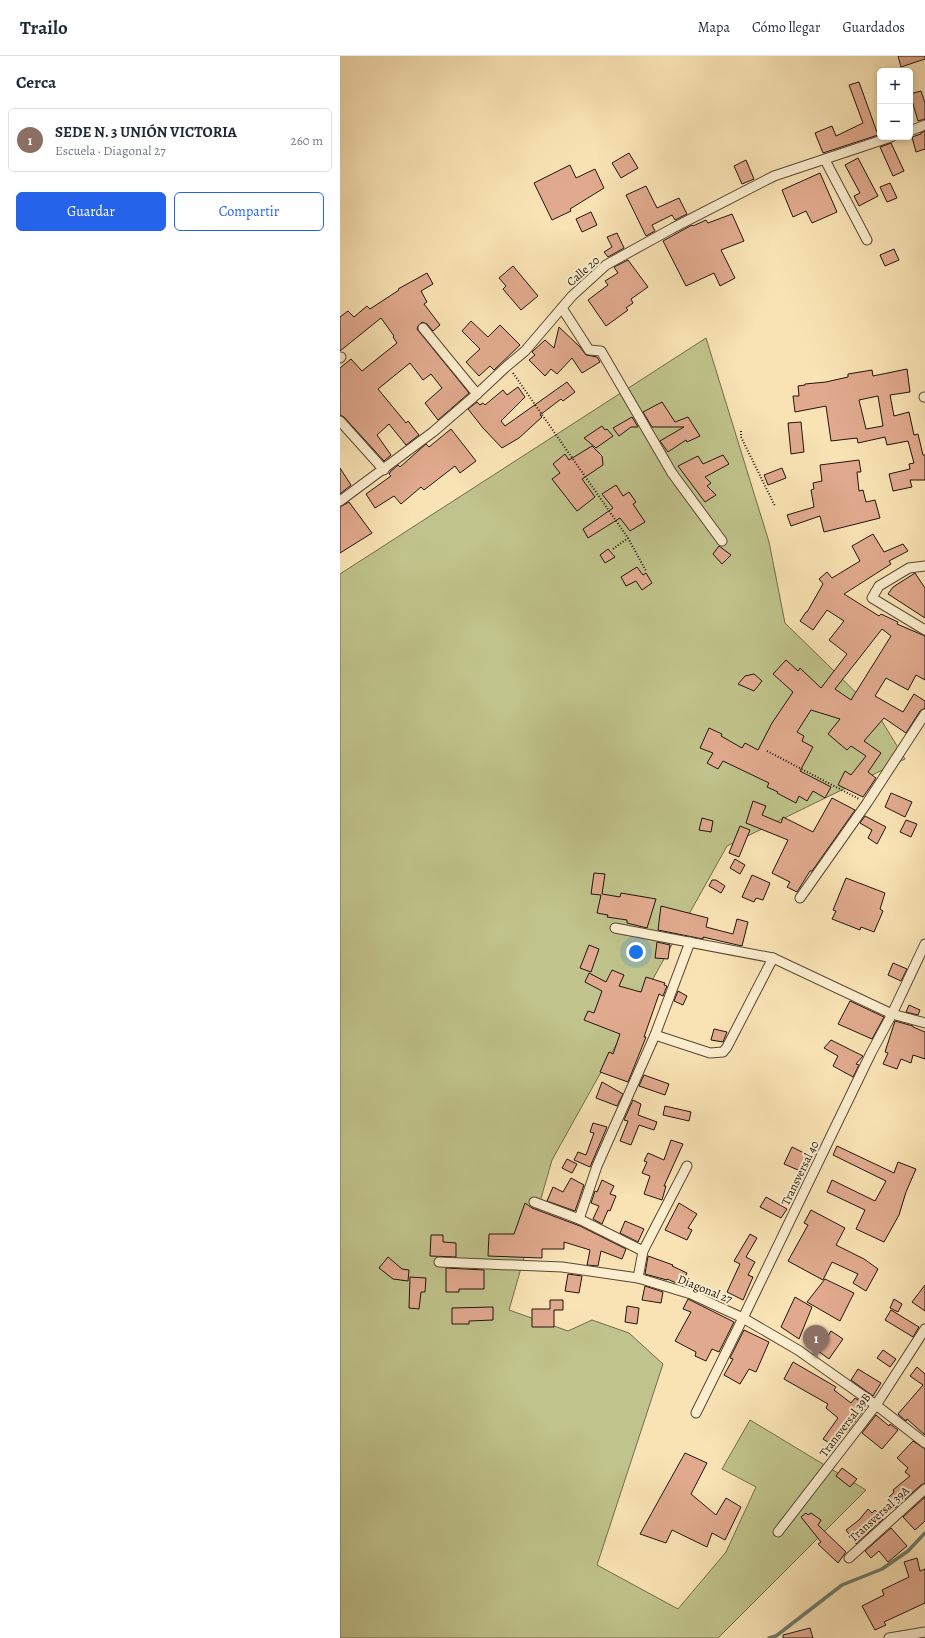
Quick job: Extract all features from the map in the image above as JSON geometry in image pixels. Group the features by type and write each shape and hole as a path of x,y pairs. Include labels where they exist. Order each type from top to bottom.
{"street":[{"path":"913,129 925,125"},
{"name":"Calle 20","path":"340,501 384,470 433,432 477,394 525,351 562,308 595,275 613,261 774,176 882,140"},
{"path":"825,160 867,240"},
{"path":"562,308 589,350 601,351 672,473 722,541"},
{"path":"423,328 477,394"},
{"path":"340,421 384,470"},
{"path":"925,566 909,568 879,586 872,598 925,630"},
{"path":"800,898 868,803 925,714"},
{"path":"616,928 773,958 892,1014 925,1023"},
{"path":"579,1219 597,1166 655,1035 690,942"},
{"name":"Transversal 40","path":"696,1413 925,944"},
{"path":"655,1035 710,1053 722,1052 728,1047 773,958"},
{"path":"638,1278 643,1251 687,1166"},
{"path":"534,1202 579,1219 643,1251"},
{"name":"Diagonal 27","path":"438,1262 562,1267 638,1278 691,1294 743,1318 798,1350 876,1405 925,1444"},
{"name":"Transversal 39B","path":"778,1532 876,1405 925,1329"},
{"name":"Transversal 39A","path":"849,1558 925,1489"},
{"path":"889,1638 925,1632"}],"path":[{"path":"508,366 628,538 646,571"},
{"path":"741,431 740,437 775,506"},
{"path":"613,549 628,538"},
{"path":"767,751 868,803"}],"green space":[{"path":"706,338 769,542 785,623 877,713 905,759 727,846 552,1160 509,1310 568,1331 592,1320 629,1333 663,1364 597,1565 678,1609 726,1552 756,1487 722,1469 750,1420 866,1490 718,1638 340,1638 340,574"}],"building":[{"path":"898,56 925,56 925,59 901,67"},
{"path":"859,82 877,135 823,153 815,133 832,126 836,136 863,123 849,85"},
{"path":"921,91 925,103 925,119 918,121 913,104 913,93"},
{"path":"925,131 925,149 916,152 913,137"},
{"path":"891,143 904,171 893,176 880,147"},
{"path":"629,153 638,168 621,178 612,163"},
{"path":"858,158 878,196 859,206 854,196 860,193 845,165"},
{"path":"746,160 754,179 742,184 734,166"},
{"path":"570,165 576,178 595,169 604,188 570,209 571,211 552,220 534,183"},
{"path":"820,173 837,212 812,223 806,211 793,217 782,190"},
{"path":"890,183 897,198 887,202 880,187"},
{"path":"646,186 657,208 679,198 687,214 675,220 672,215 652,225 655,231 646,236 626,195"},
{"path":"591,212 597,225 582,232 576,219"},
{"path":"732,214 744,241 721,250 735,278 720,286 714,273 686,286 663,241 692,225 693,226 706,220 708,223"},
{"path":"617,233 624,248 608,257 604,252 612,247 607,237"},
{"path":"894,249 899,260 885,266 880,255"},
{"path":"628,260 648,287 631,299 633,303 626,308 628,310 606,326 588,300 608,285 605,281 618,273 614,267"},
{"path":"513,266 538,296 521,310 503,289 506,286 499,278"},
{"path":"427,273 433,284 421,291 427,302 424,304 440,325 433,331 427,324 422,322 417,329 469,393 438,420 425,403 442,388 431,374 423,380 410,363 378,389 406,423 408,421 419,435 406,445 389,424 377,435 391,455 384,461 344,417 340,415 340,368 351,359 362,371 397,343 393,337 394,336 381,318 340,351 340,317 348,311 354,317 367,306 370,309 399,290 398,289"},
{"path":"471,321 488,337 500,325 520,345 494,370 490,366 479,376 466,362 480,349 462,331"},
{"path":"559,327 580,347 586,355 597,357 600,362 582,373 572,358 557,374 551,369 545,376 529,360 535,355 532,352 545,340 554,348"},
{"path":"907,369 910,392 890,395 894,416 909,412 914,435 918,434 923,455 925,455 925,480 910,480 912,487 893,491 889,474 910,469 909,464 914,463 908,441 887,445 885,437 858,443 857,438 831,441 826,406 795,412 793,396 799,396 798,386 826,382 848,377 848,374 872,370 873,376","holes":["878,396 883,426 866,429 859,400"]},
{"path":"567,382 575,392 563,401 561,399 540,415 542,417 519,438 502,448 468,409 477,402 480,405 483,403 485,405 503,390 507,395 518,387 525,397 501,421 505,426"},
{"path":"662,402 675,422 688,417 700,436 687,442 686,440 668,452 660,441 684,427 652,427 643,412"},
{"path":"632,417 638,427 631,427 619,436 613,428"},
{"path":"801,422 804,452 791,454 788,423"},
{"path":"602,426 613,436 596,448 584,438"},
{"path":"451,429 476,461 460,473 455,466 424,490 421,487 401,504 394,496 375,508 366,494 391,476 389,474 390,472 398,465 400,467 426,444 429,447"},
{"path":"592,446 602,456 603,465 582,479 595,497 577,511 552,479 560,473 553,464 565,454 569,460"},
{"path":"723,455 729,464 705,477 711,483 707,486 716,495 705,502 678,466 698,456 703,464"},
{"path":"859,460 861,472 857,472 859,491 863,490 866,502 875,500 880,518 824,532 820,516 791,526 787,515 814,507 811,490 814,489 813,483 822,481 820,465"},
{"path":"340,468 351,485 340,494"},
{"path":"782,468 786,478 768,485 764,475"},
{"path":"616,485 623,496 629,492 636,502 633,504 645,522 630,531 620,518 588,538 583,529 613,508 602,494"},
{"path":"349,502 372,533 340,553 340,507"},
{"path":"873,534 884,552 903,544 908,551 889,561 891,564 844,594 879,616 881,614 898,622 897,624 925,636 925,680 916,675 908,690 886,678 875,696 903,712 914,694 925,701 925,708 920,711 906,733 884,718 864,741 881,753 868,772 876,778 863,797 838,785 845,771 851,775 866,756 851,746 847,750 828,734 840,719 811,710 797,732 804,736 802,741 813,747 800,771 831,787 825,798 813,791 807,801 799,796 796,803 767,787 769,783 723,761 718,769 707,763 713,753 700,748 709,728 722,734 721,736 742,748 745,743 758,750 772,723 793,692 773,674 786,660 798,671 800,668 821,688 847,654 829,640 844,621 827,610 813,630 800,621 823,584 819,579 827,572 832,578 860,561 852,546","holes":["882,629 891,636 851,700 835,689"]},
{"path":"719,546 731,555 722,564 713,554"},
{"path":"608,549 615,557 605,563 600,555"},
{"path":"637,567 643,575 646,573 652,583 642,590 636,581 626,586 621,577"},
{"path":"915,573 925,588 925,618 888,594 893,587"},
{"path":"754,674 762,681 754,691 738,684 745,676"},
{"path":"891,793 912,802 905,817 885,807"},
{"path":"832,798 855,810 812,871 810,871 797,892 787,887 790,882 772,873 788,840 746,823 753,801 766,806 762,815 781,823 783,817 813,832"},
{"path":"865,816 886,827 877,844 868,838 872,830 860,823"},
{"path":"702,818 713,821 711,832 699,830"},
{"path":"906,820 917,824 911,837 900,832"},
{"path":"740,826 750,830 739,857 729,853"},
{"path":"735,859 745,865 740,874 730,868"},
{"path":"594,873 605,874 602,894 620,897 621,893 656,899 647,928 627,923 627,920 607,917 608,915 597,913 601,895 591,894"},
{"path":"752,875 770,883 763,900 756,898 754,902 742,897"},
{"path":"846,878 885,893 880,909 883,911 874,932 861,927 860,930 832,919 836,911 833,910"},
{"path":"712,880 716,880 725,886 721,893 709,886"},
{"path":"661,906 708,918 706,927 733,934 737,919 748,922 742,946 703,937 703,939 658,930"},
{"path":"657,942 670,945 668,959 655,958"},
{"path":"589,945 599,949 591,972 580,968"},
{"path":"893,963 907,969 901,981 888,975"},
{"path":"612,970 624,975 619,986 641,992 646,977 665,983 664,985 667,986 663,996 659,994 644,1037 646,1037 628,1082 600,1072 609,1052 613,1054 620,1034 584,1020 588,1011 594,1013 602,991 585,982 589,973 606,982"},
{"path":"678,991 687,996 683,1005 674,1001"},
{"path":"850,1001 884,1017 872,1039 838,1024"},
{"path":"909,1005 920,1010 918,1015 906,1012"},
{"path":"895,1021 913,1026 925,1032 925,1059 913,1055 911,1063 901,1059 897,1069 883,1064 888,1053 885,1052"},
{"path":"714,1029 727,1032 723,1042 711,1040"},
{"path":"831,1040 863,1056 856,1064 859,1065 853,1077 833,1066 838,1056 824,1048"},
{"path":"644,1075 669,1084 665,1095 639,1086"},
{"path":"602,1082 623,1094 617,1106 596,1098"},
{"path":"633,1100 641,1104 638,1115 657,1122 654,1130 639,1125 631,1145 620,1141 628,1121 624,1120"},
{"path":"665,1106 691,1112 689,1121 663,1115"},
{"path":"593,1123 607,1127 590,1167 574,1160 578,1152 586,1155 594,1133 590,1132"},
{"path":"671,1140 683,1144 664,1186 666,1186 662,1200 644,1194 650,1176 642,1173 647,1162 644,1161 648,1153 664,1160"},
{"path":"837,1146 894,1173 898,1162 916,1169 906,1192 899,1215 884,1242 856,1229 865,1210 827,1192 832,1180 875,1201 886,1181 833,1155"},
{"path":"792,1147 812,1157 805,1173 784,1164"},
{"path":"567,1159 577,1164 572,1173 562,1168"},
{"path":"571,1178 584,1185 575,1211 547,1201 553,1187 563,1192"},
{"path":"602,1180 614,1186 610,1194 616,1196 610,1211 608,1210 602,1224 593,1219 599,1206 591,1203 595,1191 597,1192"},
{"path":"766,1197 787,1209 781,1218 760,1207"},
{"path":"525,1203 532,1208 580,1226 626,1249 622,1259 601,1251 598,1266 587,1265 590,1250 564,1242 564,1249 542,1249 542,1258 488,1256 489,1234 514,1234"},
{"path":"679,1203 697,1214 688,1228 692,1230 687,1240 665,1230"},
{"path":"811,1210 845,1228 836,1245 864,1259 878,1269 866,1291 853,1283 858,1274 832,1262 823,1280 788,1261 808,1225 804,1223"},
{"path":"625,1221 644,1229 638,1242 620,1233"},
{"path":"750,1234 757,1238 746,1257 755,1262 748,1275 753,1277 743,1300 727,1292 740,1264 734,1261"},
{"path":"431,1235 443,1235 443,1242 456,1243 456,1257 430,1256"},
{"path":"648,1256 673,1265 672,1266 687,1273 681,1285 667,1279 645,1274"},
{"path":"388,1257 402,1269 409,1270 408,1281 393,1279 379,1268"},
{"path":"446,1268 484,1270 484,1289 459,1289 459,1292 446,1292"},
{"path":"568,1274 582,1276 579,1293 565,1291"},
{"path":"410,1277 426,1278 425,1292 421,1292 419,1309 409,1308"},
{"path":"825,1279 854,1293 840,1321 807,1302"},
{"path":"925,1285 925,1311 912,1302"},
{"path":"645,1286 663,1292 661,1303 642,1300"},
{"path":"795,1297 812,1307 799,1339 781,1327"},
{"path":"688,1299 734,1322 719,1352 712,1349 706,1361 695,1356 696,1352 675,1341 691,1312 683,1309"},
{"path":"894,1299 902,1304 898,1312 890,1308"},
{"path":"550,1300 563,1300 563,1310 554,1310 554,1327 532,1327 532,1309 550,1309"},
{"path":"627,1306 639,1308 637,1324 625,1322"},
{"path":"493,1307 493,1320 469,1321 469,1324 452,1324 452,1308"},
{"path":"891,1310 919,1327 913,1337 885,1320"},
{"path":"744,1330 769,1342 756,1372 749,1369 740,1384 724,1375 733,1359 730,1358"},
{"path":"831,1331 843,1339 829,1359 818,1351"},
{"path":"883,1350 896,1359 890,1367 877,1358"},
{"path":"793,1362 836,1387 834,1390 851,1403 855,1398 867,1406 834,1446 823,1439 838,1418 826,1408 828,1404 784,1379"},
{"path":"917,1367 925,1374 925,1435 907,1419 906,1421 898,1414 923,1385 910,1376"},
{"path":"858,1369 881,1383 873,1396 851,1380"},
{"path":"876,1415 889,1426 890,1424 898,1430 882,1449 862,1433"},
{"path":"913,1441 925,1449 925,1483 895,1508 887,1499 894,1492 893,1490 910,1476 905,1472 908,1468 897,1458"},
{"path":"685,1453 707,1463 691,1494 716,1515 726,1498 741,1507 725,1540 712,1533 707,1547 672,1530 666,1543 640,1534"},
{"path":"842,1468 857,1479 850,1487 836,1476"},
{"path":"925,1497 925,1521 915,1530 903,1517"},
{"path":"868,1509 872,1513 875,1510 883,1519 856,1544 846,1530 859,1520"},
{"path":"806,1513 808,1515 811,1513 821,1520 818,1525 846,1552 838,1563 818,1544 821,1542 801,1517"},
{"path":"891,1528 907,1546 888,1562 879,1551 871,1558 865,1551"},
{"path":"917,1558 920,1571 925,1569 925,1603 884,1622 886,1625 875,1630 862,1606 884,1595 882,1590 909,1577 904,1562"},
{"path":"810,1628 813,1638 783,1638 783,1635"}],"waterway":[{"path":"769,1638 776,1636 842,1585 882,1569 908,1551 925,1533"}],"place":[{"name":"SEDE N. 3 UNIÓN VICTORIA","path":"816,1358"}]}
